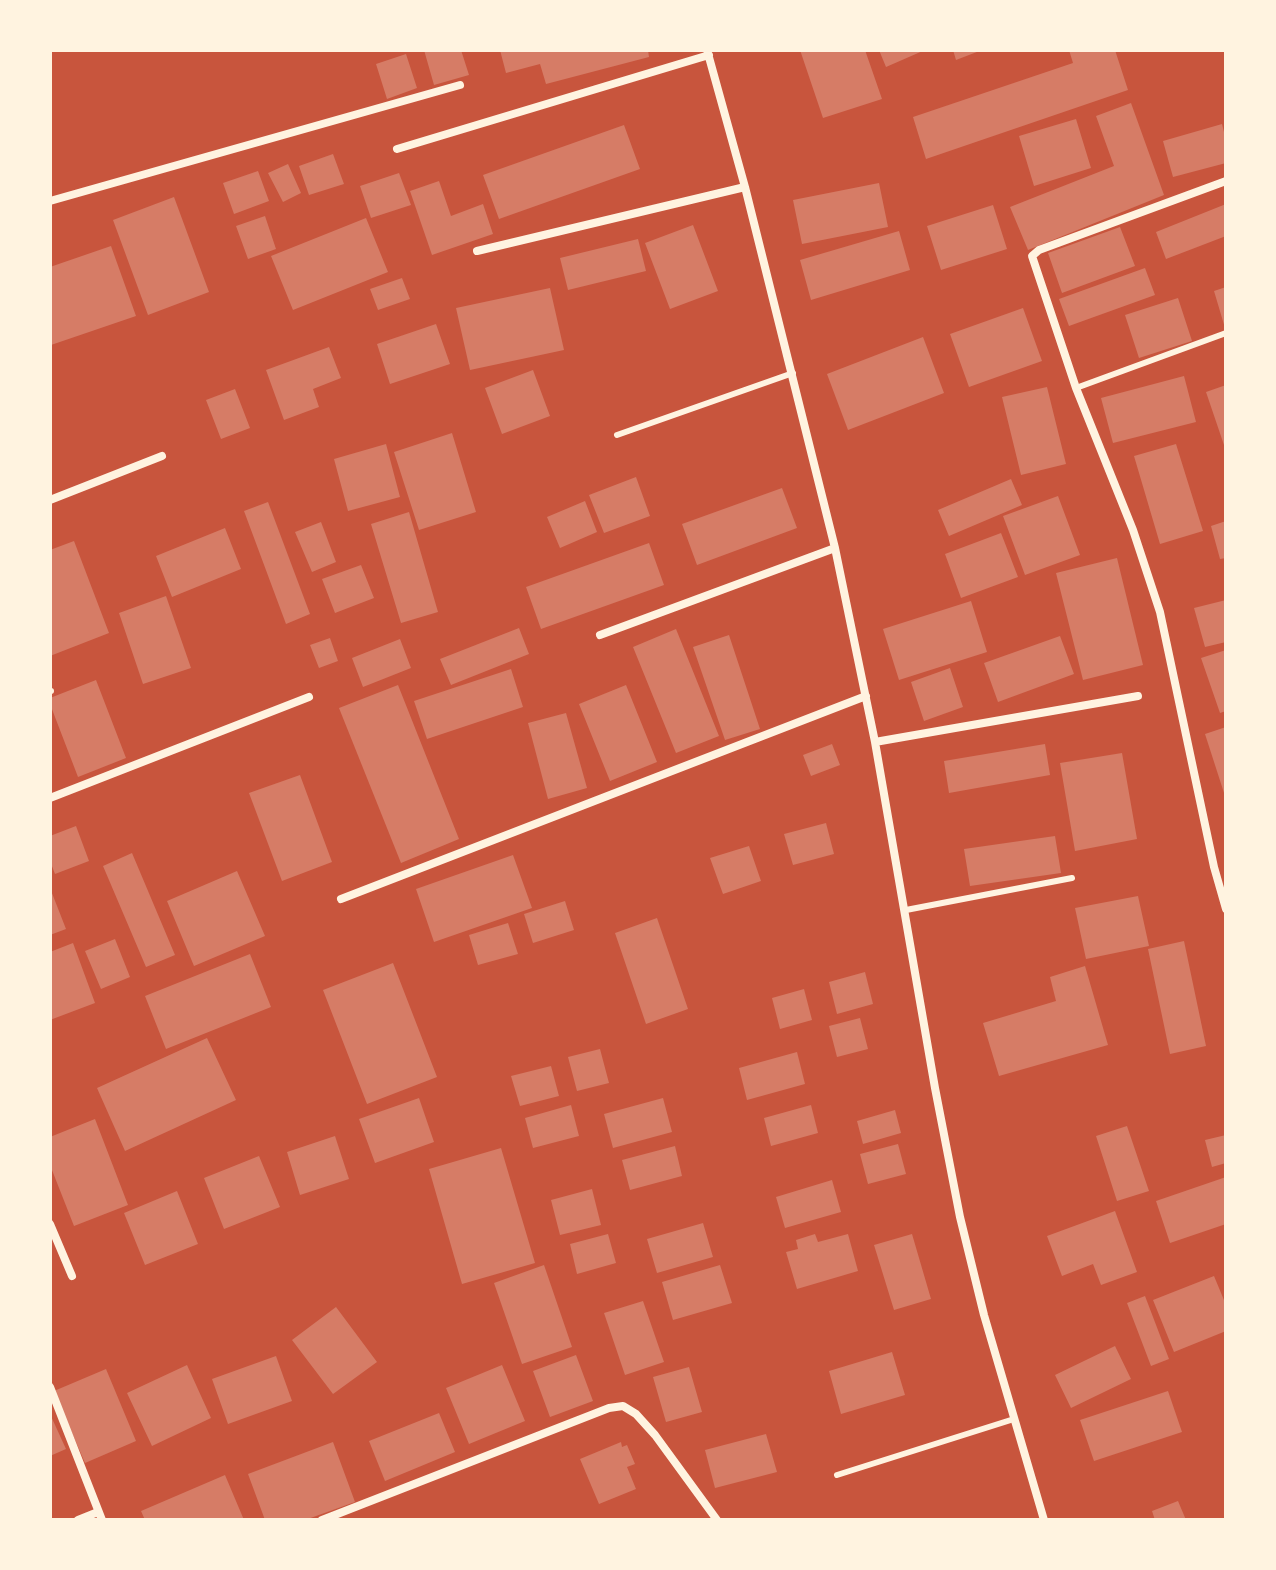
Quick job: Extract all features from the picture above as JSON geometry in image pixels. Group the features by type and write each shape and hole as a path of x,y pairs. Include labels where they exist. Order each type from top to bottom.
{"street":[{"path":"397,149 708,53 793,373 835,548 875,742 960,1217 984,1315 1044,1520"},
{"path":"50,201 460,85"},
{"path":"1226,181 1033,254 1076,388 1133,530 1160,612 1214,867 1226,909"},
{"path":"477,251 745,187"},
{"path":"50,500 162,456"},
{"path":"600,635 835,548"},
{"path":"341,899 866,696"},
{"path":"875,742 1138,696"},
{"path":"50,798 309,697"},
{"path":"50,1224 72,1276"},
{"path":"50,1387 100,1516 78,1520"},
{"path":"322,1520 609,1408 623,1406 636,1414 655,1435 717,1520"}],"lane":[{"path":"1076,388 1226,333"},
{"path":"617,435 793,373"},
{"path":"906,910 1072,878"},
{"path":"837,1475 1014,1419"}],"building":[{"path":"424,50 461,50 469,75 434,85"},
{"path":"500,50 648,50 649,57 546,84 540,64 506,73"},
{"path":"800,50 865,50 882,99 823,118"},
{"path":"879,50 925,50 886,67"},
{"path":"953,50 982,50 956,60"},
{"path":"1069,50 1115,50 1128,90 926,159 913,117 1073,63"},
{"path":"406,54 417,88 387,99 376,64"},
{"path":"1131,103 1164,195 1028,250 1010,207 1114,166 1096,116"},
{"path":"1076,119 1091,168 1034,186 1019,136"},
{"path":"1222,124 1226,163 1173,177 1163,141"},
{"path":"624,125 640,169 499,219 483,175"},
{"path":"333,154 344,184 309,195 299,166"},
{"path":"288,164 301,193 283,202 268,173"},
{"path":"258,171 269,201 234,214 223,183"},
{"path":"399,173 411,205 371,218 360,186"},
{"path":"439,181 451,216 483,204 493,234 432,255 410,191"},
{"path":"879,183 888,227 802,244 793,200"},
{"path":"174,197 209,292 148,315 113,220"},
{"path":"1226,204 1226,236 1166,259 1156,232"},
{"path":"993,205 1007,249 941,270 927,226"},
{"path":"265,216 276,249 248,259 236,226"},
{"path":"366,218 388,272 293,310 271,256"},
{"path":"693,225 718,291 670,309 645,243"},
{"path":"1120,227 1135,266 1062,293 1048,253"},
{"path":"899,231 910,270 811,300 800,260"},
{"path":"638,239 646,271 568,290 560,258"},
{"path":"111,246 136,316 51,345 50,267"},
{"path":"1145,268 1155,295 1069,326 1059,299"},
{"path":"402,278 410,299 378,310 370,289"},
{"path":"1226,287 1226,328 1225,328 1214,291"},
{"path":"550,288 564,350 470,370 456,308"},
{"path":"1178,298 1192,341 1139,358 1125,315"},
{"path":"1023,308 1042,361 969,387 950,334"},
{"path":"436,324 450,364 390,384 377,344"},
{"path":"923,337 944,393 848,430 827,374"},
{"path":"329,347 341,378 313,389 319,407 284,420 266,370"},
{"path":"533,370 550,416 502,434 485,388"},
{"path":"1184,376 1196,422 1113,443 1101,398"},
{"path":"1226,385 1226,448 1225,448 1206,392"},
{"path":"1047,387 1066,464 1021,475 1002,397"},
{"path":"235,389 250,428 221,439 206,400"},
{"path":"452,433 476,512 419,530 394,452"},
{"path":"386,444 400,497 348,511 334,459"},
{"path":"1176,444 1203,531 1160,544 1134,456"},
{"path":"636,477 650,516 604,533 589,495"},
{"path":"1011,479 1022,505 949,536 938,510"},
{"path":"782,488 797,528 697,565 682,524"},
{"path":"1058,496 1080,555 1025,575 1003,516"},
{"path":"585,501 597,532 560,548 547,517"},
{"path":"268,502 310,614 286,624 244,511"},
{"path":"409,512 438,612 401,623 371,524"},
{"path":"1226,521 1226,558 1220,559 1211,526"},
{"path":"321,522 336,562 312,572 295,532"},
{"path":"225,528 241,569 172,597 156,556"},
{"path":"1001,533 1018,577 961,598 945,554"},
{"path":"74,541 109,633 50,656 50,550"},
{"path":"649,543 664,585 541,629 526,587"},
{"path":"1117,558 1143,665 1083,680 1056,573"},
{"path":"361,565 374,598 335,613 322,579"},
{"path":"166,596 191,668 143,684 119,613"},
{"path":"1226,600 1226,642 1205,647 1194,608"},
{"path":"971,601 987,652 899,680 883,629"},
{"path":"519,628 529,654 451,685 440,659"},
{"path":"676,629 719,736 676,753 633,647"},
{"path":"729,635 760,729 725,740 693,647"},
{"path":"1060,636 1074,674 998,702 984,663"},
{"path":"330,638 338,661 319,668 310,645"},
{"path":"400,639 411,668 363,687 352,658"},
{"path":"1226,650 1226,711 1220,713 1201,658"},
{"path":"950,668 963,707 924,721 911,682"},
{"path":"511,669 523,707 427,739 414,701"},
{"path":"96,680 126,758 78,777 50,698"},
{"path":"398,685 459,839 401,863 339,708"},
{"path":"626,685 657,762 610,781 579,704"},
{"path":"566,713 587,788 548,799 528,723"},
{"path":"1226,727 1226,796 1225,796 1205,734"},
{"path":"832,744 840,765 811,776 803,755"},
{"path":"1045,744 1050,775 949,793 944,761"},
{"path":"1122,753 1137,839 1075,851 1060,763"},
{"path":"300,775 332,862 282,881 249,793"},
{"path":"826,823 834,854 793,865 784,834"},
{"path":"76,826 89,861 55,874 50,861 50,836"},
{"path":"1055,836 1061,873 970,886 964,849"},
{"path":"749,846 761,881 723,894 710,858"},
{"path":"132,853 175,955 146,967 103,866"},
{"path":"513,855 532,908 434,942 416,889"},
{"path":"237,871 265,936 194,966 167,901"},
{"path":"50,888 66,929 50,935"},
{"path":"1138,896 1149,946 1086,959 1075,908"},
{"path":"565,901 574,930 533,943 524,914"},
{"path":"657,918 688,1009 646,1024 615,933"},
{"path":"508,923 518,954 478,965 469,935"},
{"path":"115,939 130,977 101,989 85,951"},
{"path":"1184,941 1206,1046 1170,1054 1148,949"},
{"path":"73,943 95,1003 50,1020 50,952"},
{"path":"250,954 271,1007 166,1049 145,996"},
{"path":"393,963 437,1077 367,1104 323,990"},
{"path":"1085,966 1108,1045 999,1076 983,1023 1056,1001 1050,977"},
{"path":"865,972 873,1004 837,1014 829,982"},
{"path":"804,989 812,1020 780,1029 772,998"},
{"path":"860,1018 868,1049 837,1057 829,1026"},
{"path":"207,1038 236,1100 125,1151 97,1088"},
{"path":"600,1049 609,1083 577,1091 568,1057"},
{"path":"797,1052 805,1084 747,1100 739,1068"},
{"path":"551,1066 559,1096 520,1106 511,1076"},
{"path":"419,1098 434,1142 375,1163 359,1119"},
{"path":"663,1098 672,1132 613,1148 604,1114"},
{"path":"571,1105 579,1136 533,1148 525,1118"},
{"path":"811,1105 818,1133 771,1146 764,1118"},
{"path":"895,1110 901,1133 863,1144 857,1121"},
{"path":"95,1119 128,1205 74,1226 50,1165 50,1137"},
{"path":"1127,1126 1149,1191 1117,1201 1096,1136"},
{"path":"1226,1135 1226,1163 1212,1167 1205,1140"},
{"path":"335,1136 349,1179 300,1195 287,1152"},
{"path":"898,1144 906,1174 868,1184 860,1154"},
{"path":"675,1146 682,1176 630,1190 622,1160"},
{"path":"501,1148 535,1263 462,1284 429,1169"},
{"path":"259,1156 280,1207 224,1229 204,1178"},
{"path":"1226,1177 1226,1224 1170,1243 1156,1201"},
{"path":"832,1180 841,1212 785,1228 776,1197"},
{"path":"592,1189 601,1225 560,1235 551,1200"},
{"path":"177,1191 198,1244 145,1265 124,1213"},
{"path":"1115,1211 1137,1272 1101,1285 1093,1264 1062,1276 1047,1236"},
{"path":"703,1223 713,1257 657,1273 647,1239"},
{"path":"608,1234 616,1263 577,1274 570,1244"},
{"path":"815,1234 818,1242 848,1234 858,1271 797,1289 786,1252 798,1249 796,1240"},
{"path":"912,1234 931,1299 894,1310 874,1245"},
{"path":"544,1265 572,1347 522,1364 494,1283"},
{"path":"720,1265 732,1303 673,1320 662,1282"},
{"path":"1214,1276 1226,1305 1226,1331 1174,1352 1153,1300"},
{"path":"1145,1296 1169,1359 1151,1366 1127,1303"},
{"path":"643,1301 664,1362 625,1375 604,1313"},
{"path":"336,1307 377,1362 333,1394 292,1340"},
{"path":"1115,1346 1131,1379 1071,1408 1055,1375"},
{"path":"892,1352 905,1395 841,1414 829,1371"},
{"path":"576,1355 593,1401 550,1417 533,1371"},
{"path":"276,1356 292,1401 228,1424 212,1379"},
{"path":"187,1365 211,1418 152,1446 127,1393"},
{"path":"502,1365 525,1421 469,1444 446,1388"},
{"path":"689,1367 702,1412 666,1422 653,1377"},
{"path":"106,1369 136,1441 85,1463 54,1391"},
{"path":"1168,1391 1182,1432 1094,1461 1080,1420"},
{"path":"439,1413 455,1452 385,1481 369,1441"},
{"path":"50,1414 66,1449 50,1456"},
{"path":"766,1434 777,1472 715,1488 705,1450"},
{"path":"333,1442 355,1502 305,1520 265,1520 248,1474"},
{"path":"621,1442 622,1447 627,1445 635,1464 627,1467 636,1489 599,1504 580,1459"},
{"path":"225,1475 244,1520 145,1520 141,1511"},
{"path":"1178,1501 1186,1520 1155,1520 1152,1511"}]}
